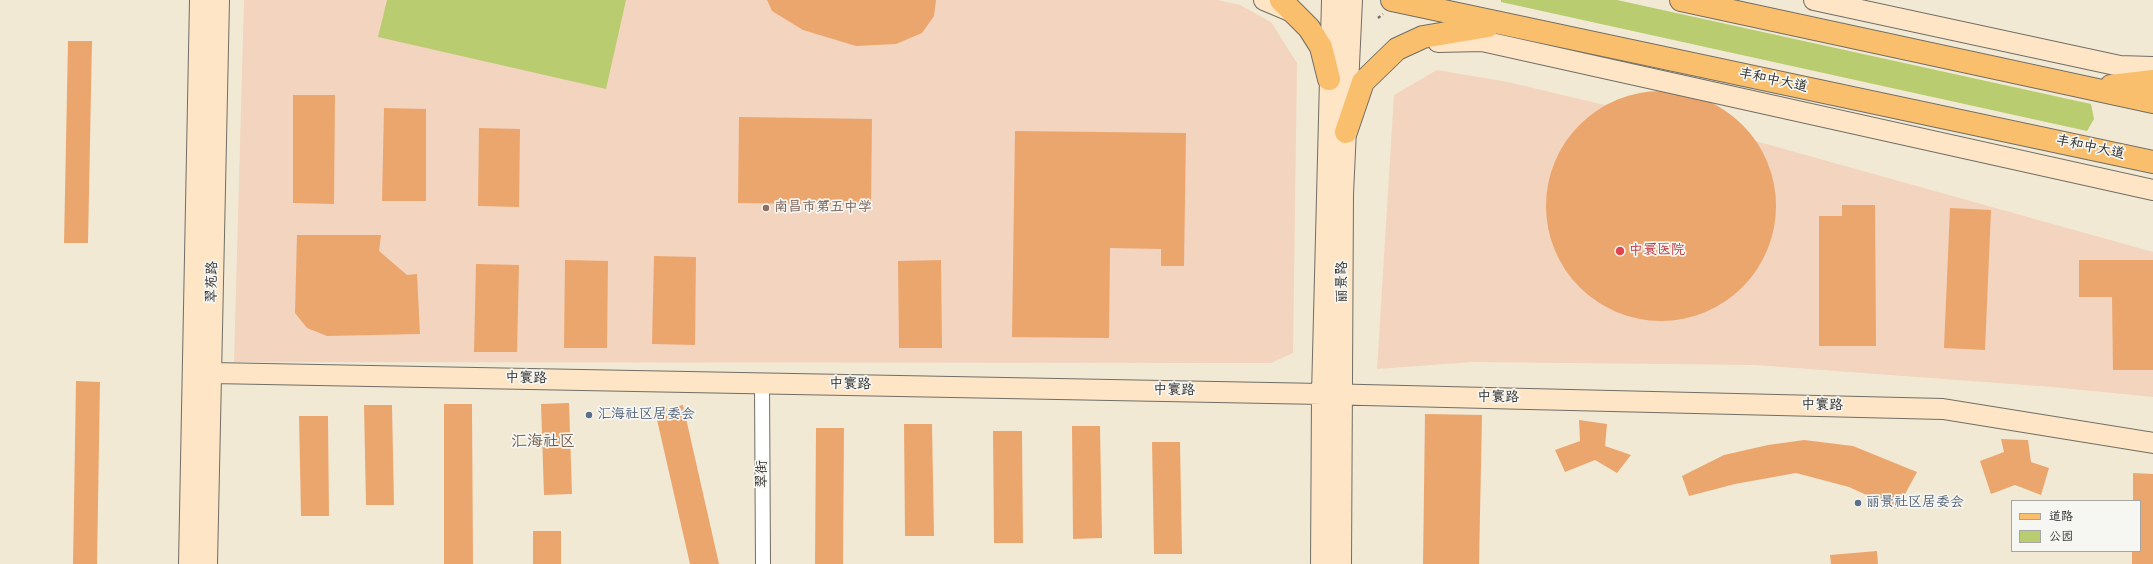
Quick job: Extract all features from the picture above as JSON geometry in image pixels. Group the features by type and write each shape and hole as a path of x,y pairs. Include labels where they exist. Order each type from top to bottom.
{"main road":[{"name":"丰和中大道","path":"1392,0 2153,162"},
{"path":"1681,0 2153,102"},
{"path":"1288,7 1309,28 1321,47 1329,79"},
{"path":"1346,132 1363,82 1397,49 1423,37 1458,30 1504,24"},
{"path":"2092,88 2153,81"},
{"path":"2100,150 2153,172"}],"street":[{"name":"翠苑路","path":"200,0 202,374 208,564"},
{"name":"翠苑路","path":"189,564 202,374 219,0"},
{"path":"1264,0 1288,7"},
{"name":"丽景路","path":"1322,564 1322,394 1332,0"},
{"name":"丽景路","path":"1340,564 1343,194 1352,0"},
{"path":"1814,0 2120,66 2153,67"},
{"path":"1397,49 1446,41 1482,41 2153,190"},
{"name":"中寰路","path":"202,374 1342,394 1943,409 2153,443"},
{"name":"翠街","path":"762,384 763,564"}],"shaded area":[{"name":"南昌市第五中学","path":"244,0 1218,0 1240,5 1271,22 1297,63 1293,353 1271,363 234,362"},
{"path":"1437,70 1508,82 1752,140 2153,252 2153,397 2052,387 1755,365 1473,362 1377,369 1394,95"}],"green space":[{"path":"387,0 626,0 606,89 378,37"},
{"path":"1501,0 1617,0 2091,104 2094,119 2087,131 1501,2"}],"building":[{"path":"767,0 936,0 934,16 922,33 896,44 856,46 803,30 772,11"},
{"path":"68,41 92,41 88,243 64,243"},
{"path":"1661,91 1694,96 1705,100 1734,117 1750,133 1762,152 1771,173 1776,206 1771,239 1767,250 1750,279 1734,295 1715,307 1694,316 1661,321 1628,316 1617,312 1588,295 1572,279 1560,260 1551,239 1546,206 1551,173 1555,162 1572,133 1588,117 1607,105 1628,96"},
{"path":"293,95 335,95 334,204 293,203"},
{"path":"384,108 426,109 426,201 382,201"},
{"path":"739,117 872,119 871,205 738,203"},
{"path":"479,128 520,129 519,207 478,206"},
{"path":"1015,131 1186,133 1184,266 1161,266 1161,249 1110,248 1109,338 1012,337"},
{"path":"1842,205 1875,205 1876,346 1819,346 1819,216 1842,216"},
{"path":"1950,208 1991,210 1985,350 1944,348"},
{"path":"297,235 381,235 379,251 407,275 417,274 420,334 327,336 307,328 295,313"},
{"path":"654,256 696,257 695,345 652,344"},
{"path":"565,260 608,261 607,348 564,348"},
{"path":"941,260 942,348 899,348 898,261"},
{"path":"2079,260 2153,260 2153,370 2113,370 2112,297 2079,297"},
{"path":"476,264 519,265 517,352 474,352"},
{"path":"76,381 100,382 97,564 73,564"},
{"path":"569,403 572,494 544,495 541,404"},
{"path":"444,404 472,404 473,564 444,564"},
{"path":"364,405 392,405 394,505 366,505"},
{"path":"683,405 719,564 690,564 655,411"},
{"path":"1425,414 1482,415 1479,564 1423,564"},
{"path":"299,416 328,416 329,516 301,516"},
{"path":"1579,420 1607,424 1605,446 1631,455 1617,473 1595,460 1565,472 1555,450 1580,441"},
{"path":"904,424 932,424 934,536 905,536"},
{"path":"1072,426 1100,426 1102,538 1073,539"},
{"path":"816,428 844,428 843,564 815,564"},
{"path":"993,431 1022,431 1023,543 994,543"},
{"path":"2001,439 2028,440 2031,462 2049,468 2041,495 2015,485 1991,494 1980,461 2004,452"},
{"path":"1804,440 1853,446 1917,472 1897,509 1849,487 1796,473 1735,484 1689,496 1682,476 1724,455 1768,445"},
{"path":"1152,442 1180,442 1182,554 1154,554"},
{"path":"2133,473 2153,474 2153,564 2132,564 2132,552 2141,552 2141,500 2133,500"},
{"path":"533,531 561,531 561,564 533,564"},
{"path":"1877,551 1878,564 1831,564 1830,555"}],"place":[{"name":"南昌市第五中学","path":"766,208"},
{"name":"中寰医院","path":"1620,251"},
{"name":"汇海社区居委会","path":"589,415"},
{"name":"丽景社区居委会","path":"1858,503"}],"district":[{"name":"汇海社区","path":"543,443"}]}
